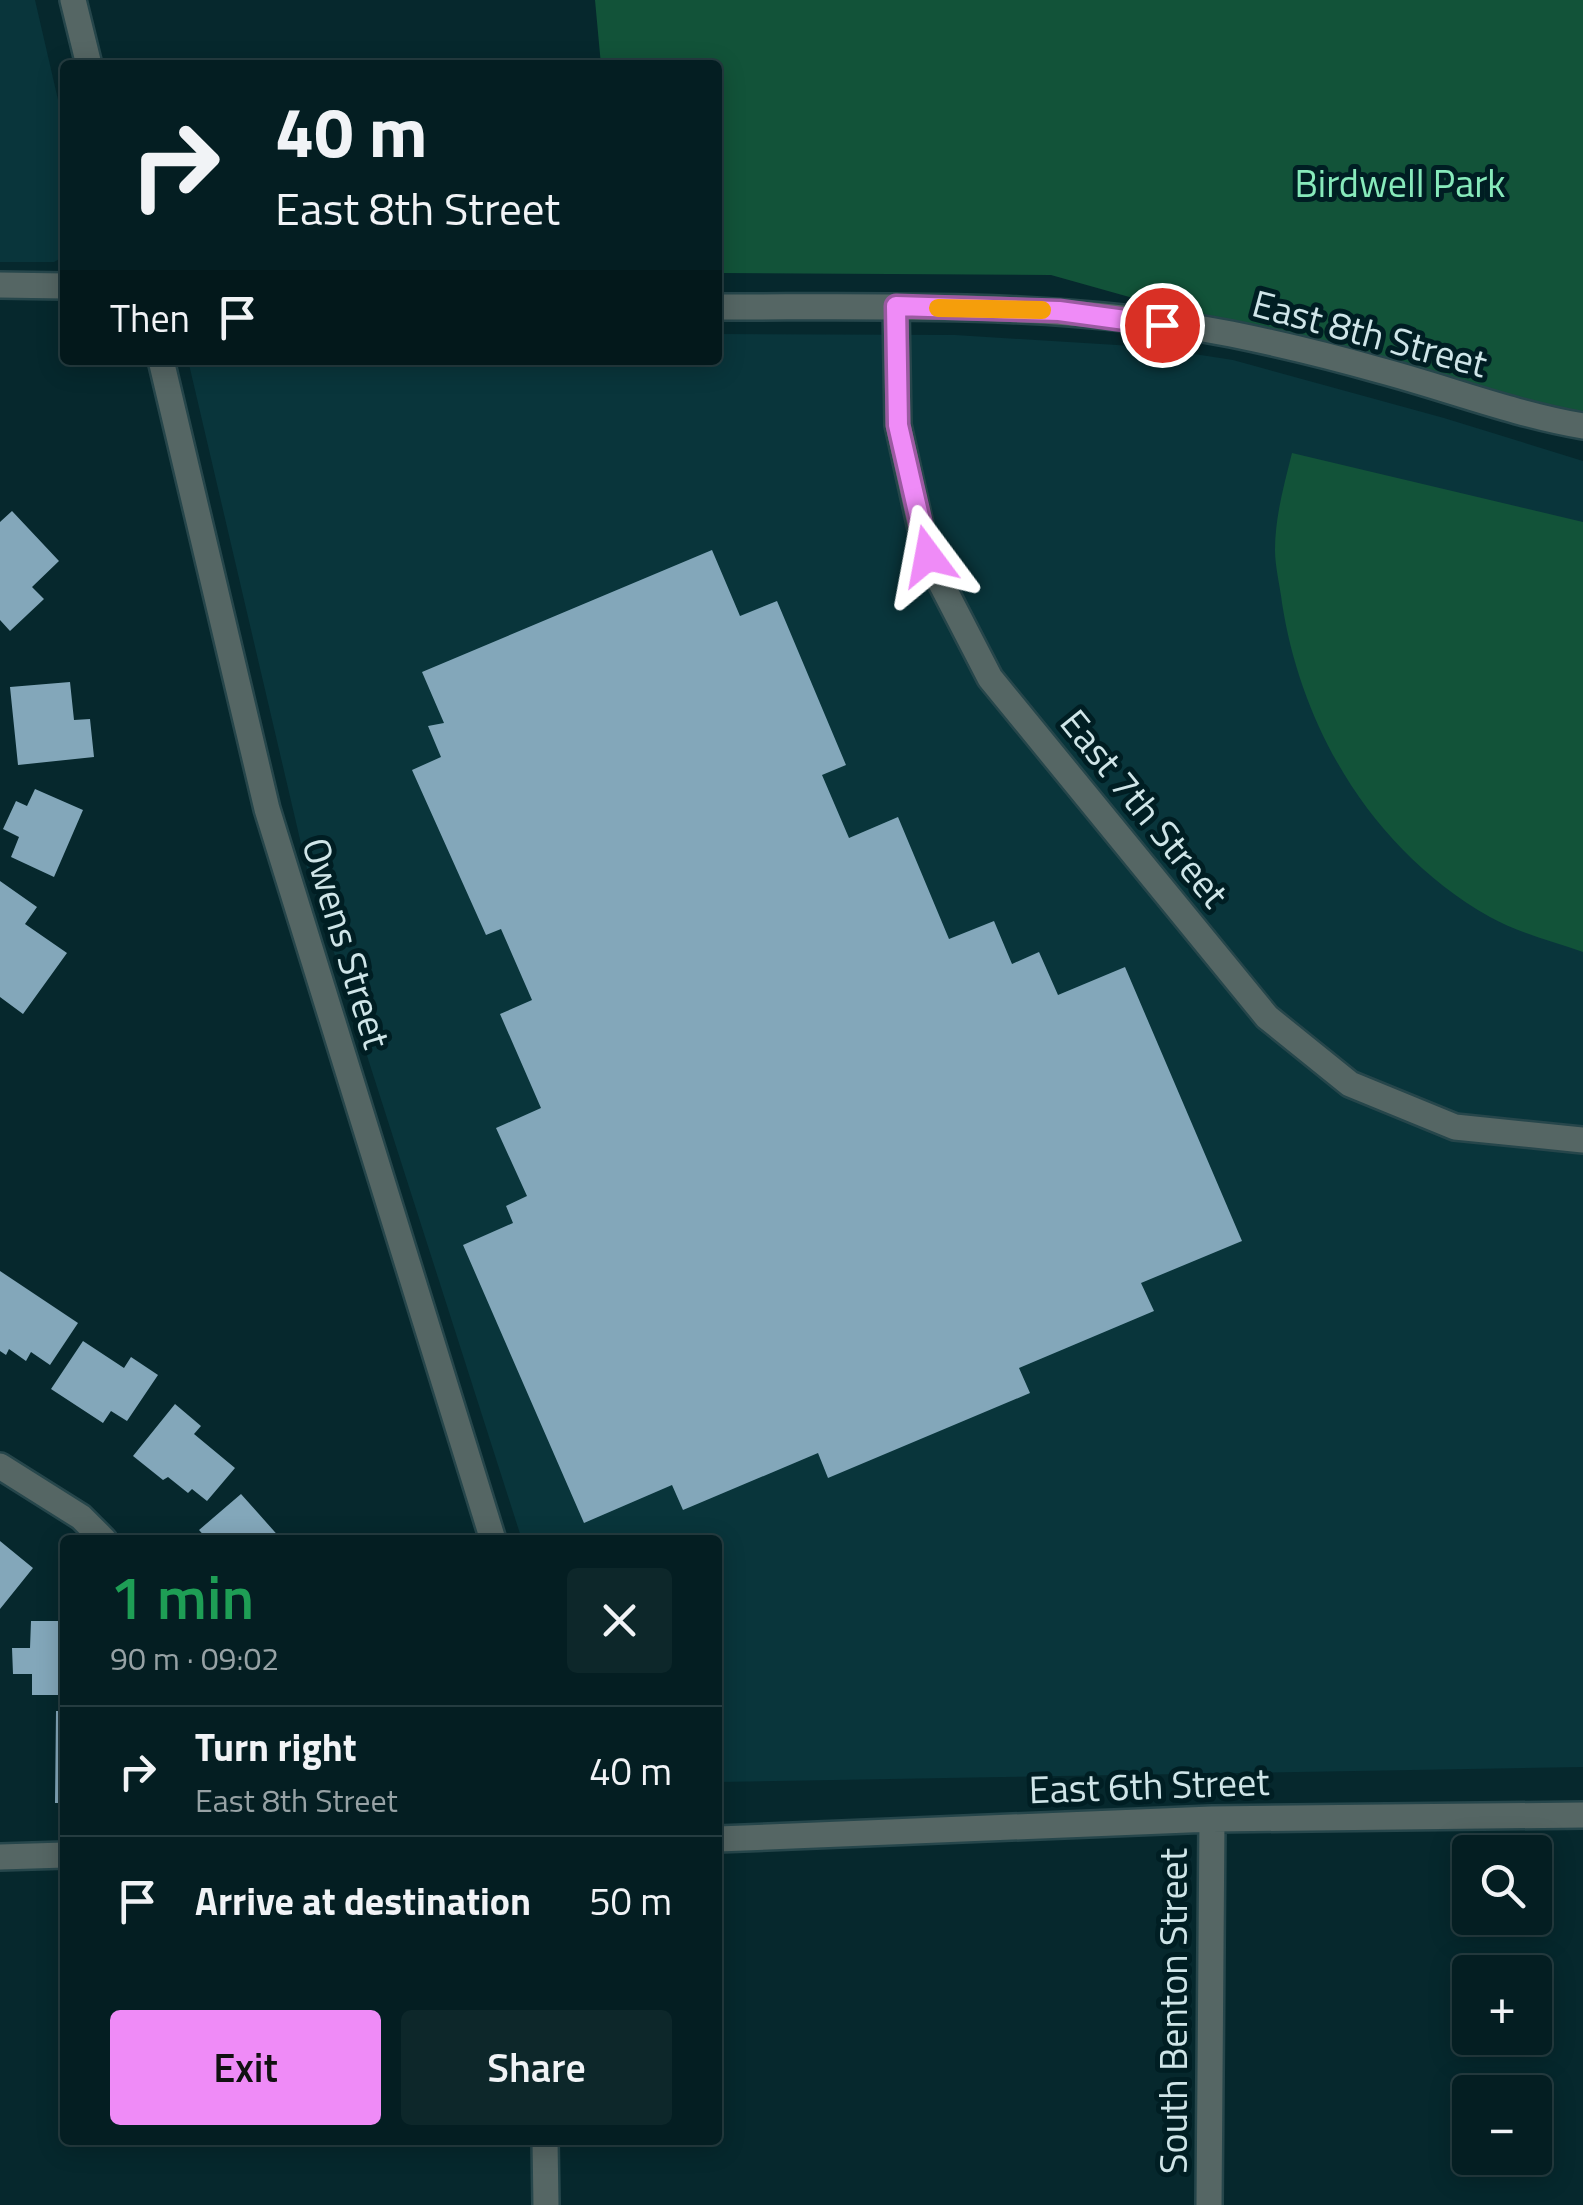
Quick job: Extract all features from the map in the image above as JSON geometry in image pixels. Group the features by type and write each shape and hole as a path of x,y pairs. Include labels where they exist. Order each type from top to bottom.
{"street":[{"path":"73,0 88,60"},
{"path":"0,285 60,286"},
{"name":"East 8th Street","path":"722,307 896,306 1059,311 1230,334 1379,370 1530,417 1583,426"},
{"name":"East 7th Street","path":"896,306 898,425 928,556 990,678 1267,1017 1350,1084 1455,1127 1583,1140"},
{"name":"Owens Street","path":"162,365 266,809 492,1535"},
{"path":"0,1466 81,1518 99,1535"},
{"name":"East 6th Street","path":"722,1840 1212,1818 1583,1816"},
{"name":"South Benton Street","path":"1209,2205 1212,1818"},
{"path":"0,1857 60,1855"},
{"path":"544,2145 546,2205"}],"shaded area":[{"path":"0,0 35,0 60,108 60,259 0,262"},
{"path":"722,334 955,335 1149,347 1233,360 1583,461 1583,1767 722,1782 722,1535 520,1535 306,865 189,365 722,365"}],"green space":[{"name":"Birdwell Park","path":"595,0 1583,0 1583,424 1051,275 722,273 722,60 601,60"},
{"path":"1292,453 1583,522 1583,952 1501,923 1449,890 1412,859 1350,784 1307,697 1282,603 1275,538"}],"building":[{"path":"12,511 59,561 32,587 44,599 10,631 0,620 0,522"},
{"path":"712,550 740,616 777,601 846,765 822,775 849,838 898,817 949,939 994,921 1012,964 1039,952 1058,995 1125,967 1242,1241 1141,1283 1154,1311 1019,1368 1030,1393 828,1478 818,1453 683,1510 672,1485 584,1523 463,1245 513,1223 506,1206 527,1196 496,1128 541,1108 500,1014 532,1000 501,929 486,935 412,770 441,757 428,726 444,723 422,672"},
{"path":"70,682 74,720 90,719 94,757 18,765 10,687"},
{"path":"35,789 83,810 54,877 11,857 19,837 3,829 16,801 27,806"},
{"path":"0,881 37,907 25,924 67,953 23,1014 0,997"},
{"path":"0,1271 78,1323 50,1365 31,1352 26,1361 9,1349 6,1355 0,1351"},
{"path":"83,1341 124,1368 131,1357 158,1375 127,1421 111,1411 103,1423 51,1389"},
{"path":"175,1404 201,1426 194,1434 235,1468 207,1501 192,1489 188,1493 168,1477 163,1480 133,1456"},
{"path":"241,1494 278,1535 204,1535 199,1530"},
{"path":"0,1541 33,1568 0,1609"},
{"path":"31,1621 60,1621 60,1695 32,1695 32,1674 13,1674 12,1648 30,1648"},
{"path":"56,1711 60,1711 60,1803 55,1803"}],"slow traffic":[{"path":"938,308 1042,310"}],"route":[{"path":"928,556 898,425 896,306 1059,311 1162,325"}]}
